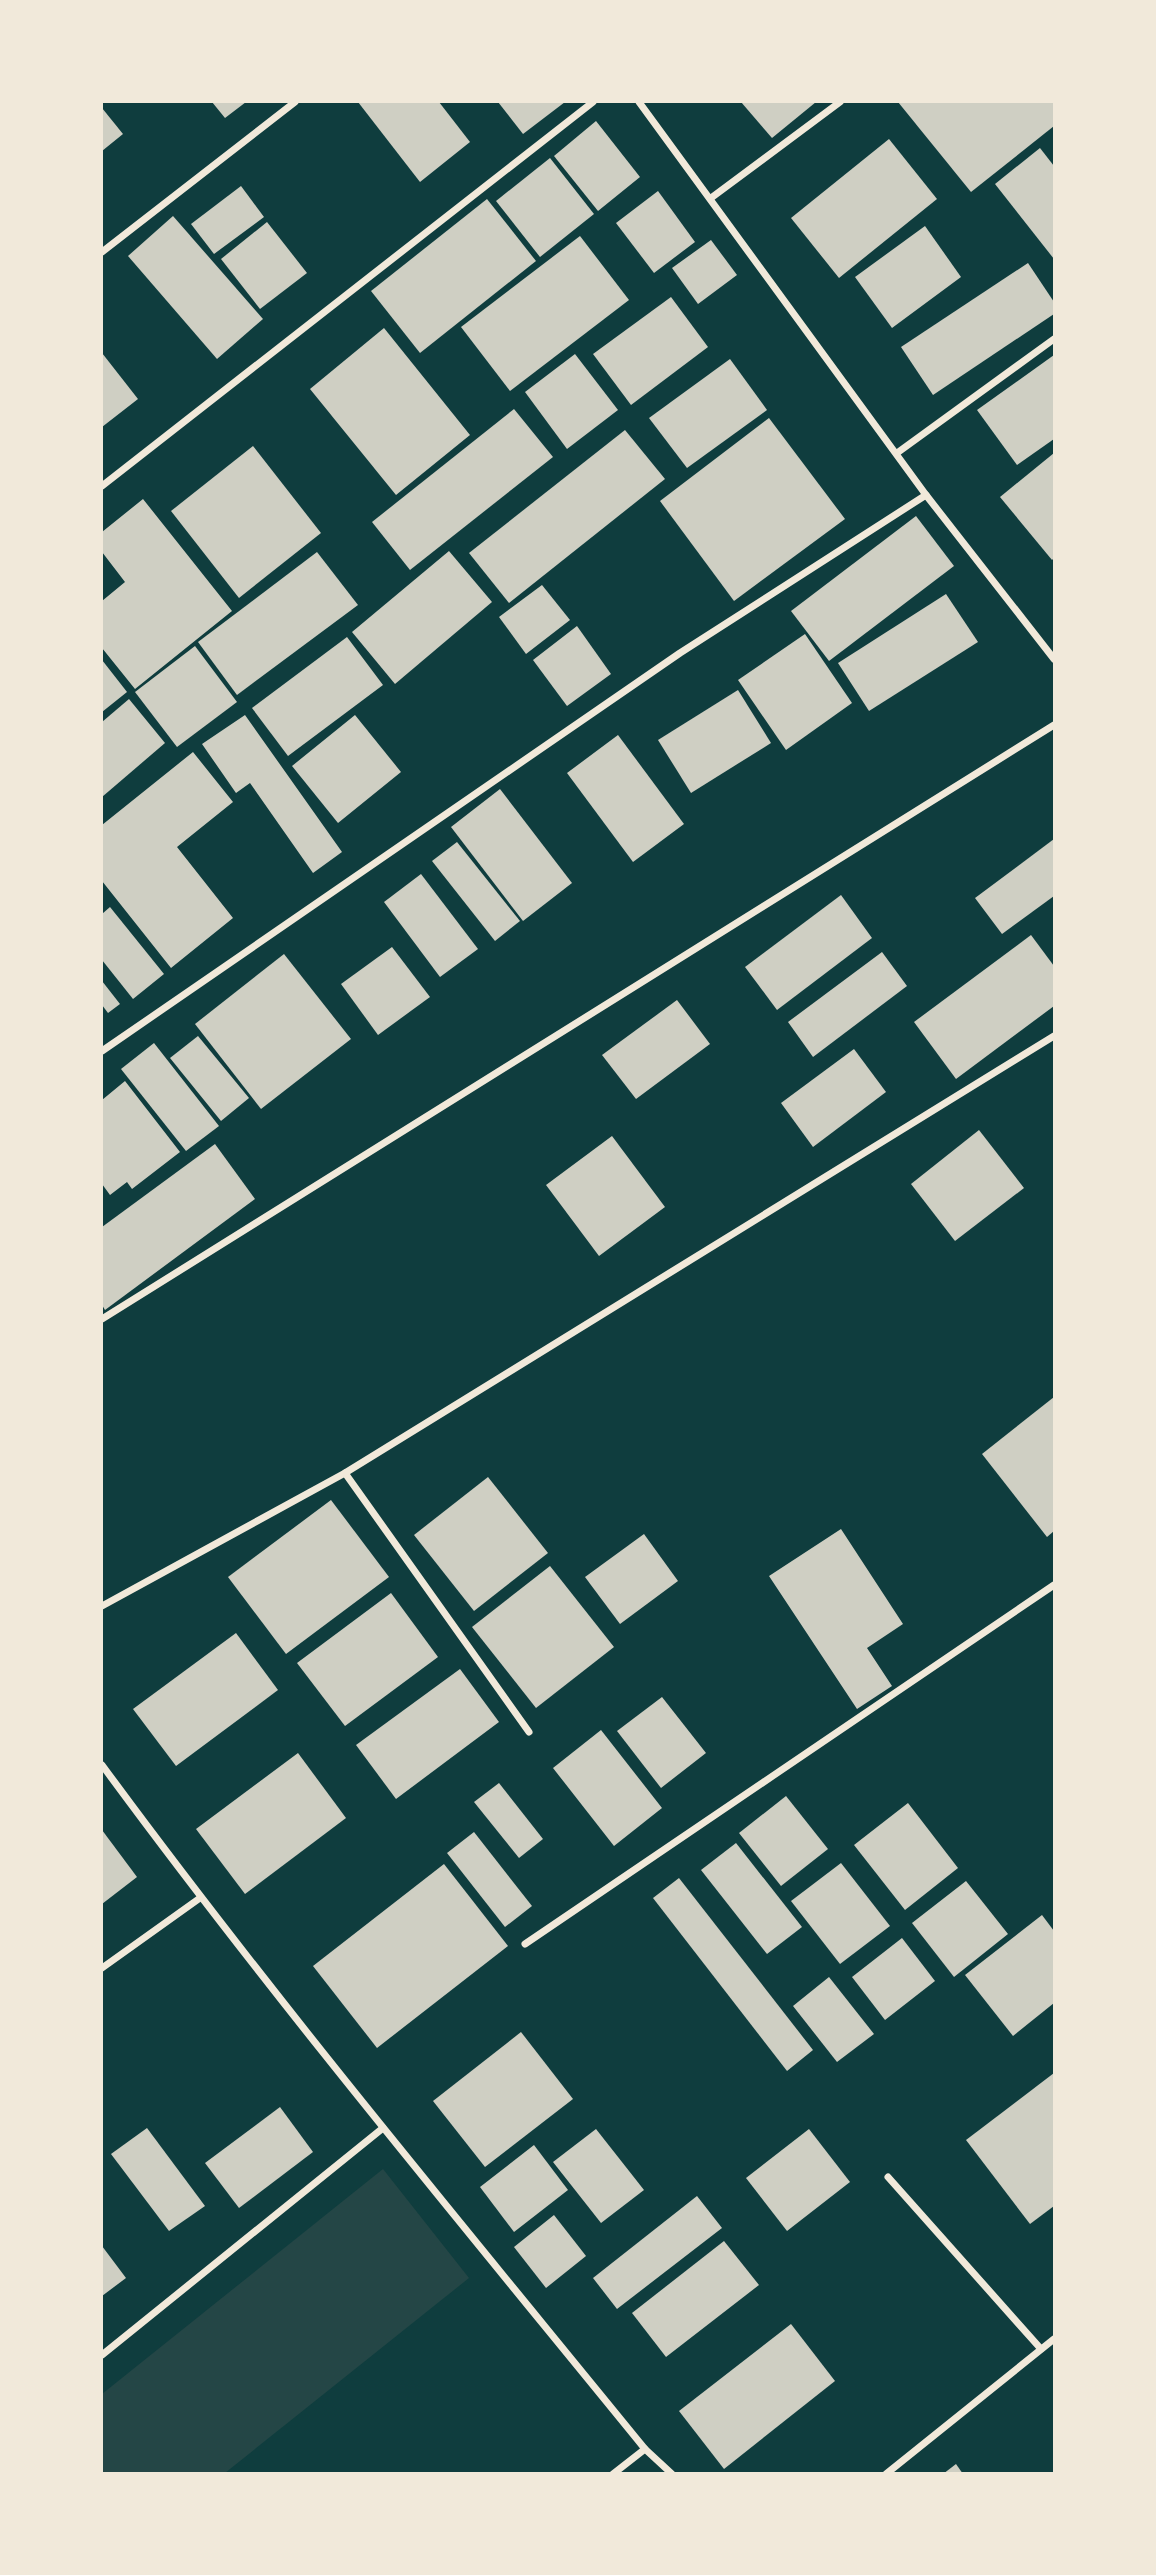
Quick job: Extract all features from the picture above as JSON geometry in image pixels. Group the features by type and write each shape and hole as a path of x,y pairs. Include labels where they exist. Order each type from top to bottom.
{"street":[{"path":"102,252 295,102"},
{"path":"102,486 593,102"},
{"path":"639,102 712,198 926,495 1054,658"},
{"path":"712,198 840,102"},
{"path":"897,453 1055,339"},
{"path":"102,1051 680,653 926,495"},
{"path":"102,1319 1055,725"},
{"path":"102,1606 345,1473 1055,1035"},
{"path":"345,1473 529,1732"},
{"path":"525,1944 1055,1585"},
{"path":"102,1765 200,1898 383,2128 645,2448 672,2473"},
{"path":"102,1968 200,1898"},
{"path":"102,2355 383,2128"},
{"path":"888,2177 1041,2349"},
{"path":"886,2473 1055,2339"},
{"path":"613,2473 645,2448"}],"shaded area":[{"path":"383,2169 469,2278 225,2473 102,2473 102,2394"}],"building":[{"path":"212,102 246,102 225,118"},
{"path":"358,102 439,102 470,142 420,182"},
{"path":"498,102 565,102 523,134"},
{"path":"741,102 816,102 772,138"},
{"path":"898,102 1054,102 1054,126 971,192"},
{"path":"102,108 123,134 102,151"},
{"path":"596,121 640,177 598,211 554,156"},
{"path":"889,139 937,199 839,278 791,218"},
{"path":"1040,148 1054,166 1054,259 995,184"},
{"path":"550,158 594,214 540,257 496,201"},
{"path":"241,186 264,217 214,254 191,224"},
{"path":"658,191 695,242 654,273 616,223"},
{"path":"487,199 536,261 420,353 371,291"},
{"path":"173,216 263,319 217,359 128,256"},
{"path":"267,222 307,273 260,309 221,259"},
{"path":"925,226 961,277 892,328 855,277"},
{"path":"580,236 629,300 510,391 461,327"},
{"path":"711,240 737,275 698,304 672,268"},
{"path":"1028,263 1054,302 1054,314 933,395 901,347"},
{"path":"671,297 708,347 631,405 593,354"},
{"path":"384,328 470,435 396,495 310,389"},
{"path":"102,353 138,399 102,427"},
{"path":"575,354 618,410 567,449 525,392"},
{"path":"1054,355 1054,439 1017,465 977,410"},
{"path":"730,359 767,410 687,468 649,418"},
{"path":"514,409 553,457 410,570 372,522"},
{"path":"769,418 845,519 734,601 660,501"},
{"path":"625,430 665,479 509,603 469,553"},
{"path":"253,446 321,533 239,598 171,511"},
{"path":"1054,453 1054,558 1052,560 1000,497"},
{"path":"143,499 232,611 135,689 102,648 102,601 125,582 102,552 102,532"},
{"path":"916,516 954,566 829,661 791,611"},
{"path":"449,551 492,602 395,684 352,632"},
{"path":"317,552 358,605 237,695 198,642"},
{"path":"542,585 570,620 526,654 499,617"},
{"path":"946,594 978,642 869,711 838,663"},
{"path":"577,626 611,674 567,706 533,660"},
{"path":"805,634 852,703 786,750 738,680"},
{"path":"347,637 383,685 288,756 252,708"},
{"path":"195,646 237,702 177,747 135,692"},
{"path":"102,660 127,692 102,712"},
{"path":"738,690 771,743 691,793 658,740"},
{"path":"129,699 165,743 102,797 102,722"},
{"path":"245,715 342,852 313,873 250,783 236,793 202,744"},
{"path":"355,715 401,772 338,823 292,766"},
{"path":"618,735 684,824 633,862 567,773"},
{"path":"193,752 233,802 177,847 233,918 171,968 102,881 102,825"},
{"path":"500,789 572,883 523,921 451,827"},
{"path":"1054,839 1054,896 1002,934 975,898"},
{"path":"457,842 520,921 495,941 432,861"},
{"path":"421,874 478,949 440,977 384,902"},
{"path":"841,895 872,938 777,1010 745,967"},
{"path":"110,907 164,974 133,999 102,960 102,914"},
{"path":"1031,935 1054,966 1054,1006 956,1079 914,1022"},
{"path":"392,947 430,997 378,1035 341,984"},
{"path":"882,952 907,986 813,1057 788,1022"},
{"path":"284,954 351,1039 261,1109 195,1024"},
{"path":"102,981 120,1004 108,1013 102,1005"},
{"path":"677,1000 710,1044 636,1099 602,1055"},
{"path":"198,1036 249,1098 221,1121 170,1058"},
{"path":"154,1043 219,1126 186,1151 121,1069"},
{"path":"854,1049 886,1092 813,1147 781,1103"},
{"path":"125,1081 180,1152 132,1189 127,1182 110,1195 102,1184 102,1100"},
{"path":"979,1130 1024,1188 955,1241 911,1184"},
{"path":"612,1136 665,1207 599,1256 546,1185"},
{"path":"215,1144 255,1199 105,1310 102,1305 102,1227"},
{"path":"1054,1397 1054,1531 1047,1537 982,1454"},
{"path":"488,1477 548,1553 474,1611 414,1535"},
{"path":"331,1500 389,1577 286,1654 228,1577"},
{"path":"841,1529 903,1624 867,1648 892,1686 857,1709 769,1576"},
{"path":"644,1534 678,1581 620,1624 585,1577"},
{"path":"550,1566 614,1647 536,1708 472,1627"},
{"path":"391,1593 438,1657 345,1726 297,1663"},
{"path":"236,1633 278,1690 176,1766 133,1709"},
{"path":"460,1669 499,1722 396,1799 356,1745"},
{"path":"662,1697 706,1753 661,1788 617,1731"},
{"path":"601,1730 662,1808 614,1846 553,1768"},
{"path":"298,1753 346,1818 245,1894 196,1829"},
{"path":"499,1783 543,1839 519,1858 474,1802"},
{"path":"786,1796 828,1849 781,1886 739,1833"},
{"path":"908,1803 958,1868 905,1910 854,1845"},
{"path":"102,1830 137,1877 102,1904"},
{"path":"474,1832 532,1906 505,1927 447,1853"},
{"path":"736,1843 802,1927 767,1954 701,1870"},
{"path":"841,1863 890,1926 840,1964 791,1901"},
{"path":"444,1864 508,1946 377,2048 313,1966"},
{"path":"679,1878 813,2050 787,2071 653,1898"},
{"path":"966,1881 1008,1934 954,1977 912,1923"},
{"path":"1042,1915 1054,1931 1054,2003 1013,2036 965,1975"},
{"path":"902,1938 935,1981 885,2020 852,1977"},
{"path":"829,1977 874,2034 837,2062 793,2006"},
{"path":"521,2032 573,2099 485,2167 433,2101"},
{"path":"1054,2073 1054,2206 1030,2224 966,2140"},
{"path":"280,2107 313,2152 239,2208 205,2163"},
{"path":"147,2128 205,2206 169,2231 111,2154"},
{"path":"596,2129 644,2190 601,2223 553,2162"},
{"path":"809,2129 850,2182 787,2231 746,2178"},
{"path":"534,2145 568,2190 514,2232 480,2187"},
{"path":"697,2196 722,2228 617,2309 593,2278"},
{"path":"554,2215 586,2256 546,2288 514,2247"},
{"path":"724,2241 759,2285 666,2357 632,2313"},
{"path":"102,2246 126,2278 102,2296"},
{"path":"791,2324 835,2381 724,2469 679,2411"},
{"path":"956,2464 963,2474 943,2474"}]}
